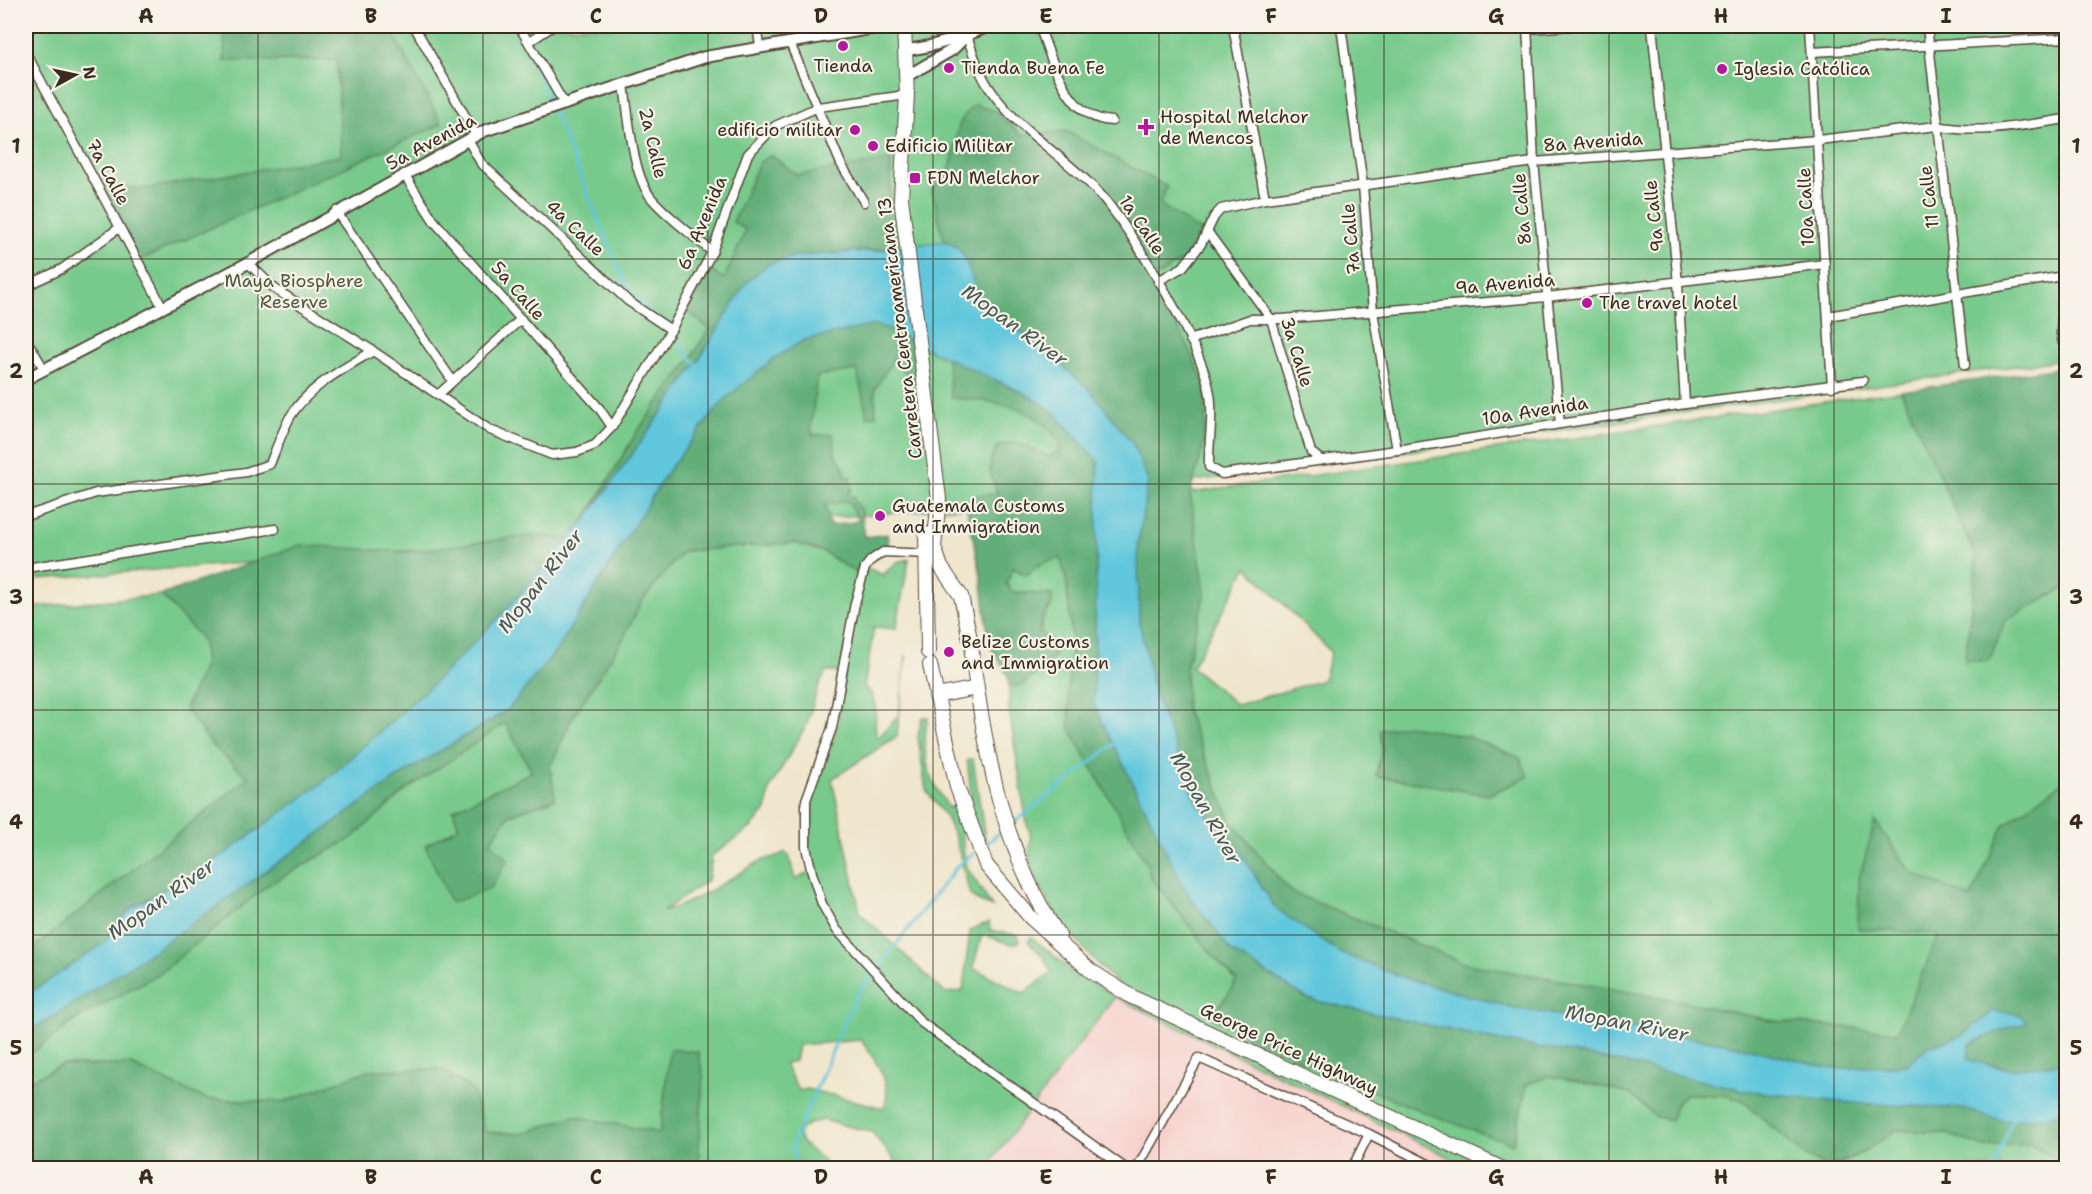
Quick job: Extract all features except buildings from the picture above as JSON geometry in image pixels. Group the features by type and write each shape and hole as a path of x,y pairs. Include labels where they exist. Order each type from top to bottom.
{"highway":[{"name":"Carretera Centroamericana 13","path":"904,26 907,95 900,183 903,226 928,401 935,482 934,510"},
{"name":"George Price Highway","path":"934,510 929,658 936,696 957,787 986,865 1017,904 1101,979 1132,997 1502,1168"},
{"name":"George Price Highway","path":"931,554 961,596 995,787 1008,833 1030,887 1069,950"},
{"path":"936,696 977,688"}],"street":[{"name":"4a Calle","path":"414,26 472,137 481,163 628,302 670,330"},
{"path":"519,26 565,105"},
{"path":"529,42 553,26"},
{"path":"757,26 760,46"},
{"name":"5a Avenida","path":"26,379 248,263 472,137 705,57 887,26"},
{"path":"906,50 927,48 967,36 989,26"},
{"path":"1039,26 1067,94 1084,111 1100,120 1113,121"},
{"path":"1233,26 1264,200"},
{"name":"7a Calle","path":"1341,26 1363,186 1373,312 1397,450"},
{"path":"1527,27 1571,26"},
{"name":"9a Calle","path":"1652,26 1678,283 1685,404"},
{"name":"10a Calle","path":"1810,26 1832,387"},
{"name":"11 Calle","path":"1927,26 1965,365"},
{"name":"8a Calle","path":"1527,27 1534,162 1560,424"},
{"path":"907,76 952,50 967,36"},
{"name":"1a Calle","path":"967,36 979,69 996,97 1029,133 1099,192 1158,281 1199,356 1210,394 1209,467 1213,471"},
{"path":"1812,52 2067,38"},
{"path":"790,43 841,164 864,202"},
{"name":"7a Calle","path":"26,53 162,306"},
{"name":"2a Calle","path":"624,85 633,143 644,187 652,200 712,252"},
{"name":"6a Avenida","path":"439,394 490,430 552,455 577,452 595,445 612,427 670,330 712,252 748,154 775,126 818,107 907,95"},
{"name":"8a Avenida","path":"1158,281 1183,267 1201,244 1221,209 1264,200 1534,162 1818,140 1937,126 1978,130 2067,119"},
{"name":"5a Calle","path":"404,174 434,221 599,408 612,427"},
{"path":"336,212 452,380"},
{"path":"26,286 62,269 119,228"},
{"name":"3a Calle","path":"1207,231 1271,319 1311,452 1321,460"},
{"path":"2065,343 2063,276 2067,235"},
{"path":"248,263 275,289 439,394 521,319"},
{"name":"9a Avenida","path":"1190,340 1238,322 1546,297 1826,264"},
{"path":"1828,316 1957,296 2063,276"},
{"path":"26,339 44,369"},
{"path":"26,516 96,493 246,472 270,464 290,418 303,401 325,381 373,351"},
{"name":"10a Avenida","path":"1213,471 1222,474 1397,450 1685,404 1832,387 1863,381"},
{"path":"26,568 275,529"},
{"path":"931,554 883,552 865,568 855,603 832,728 806,800 806,847 812,873 822,904 836,929 922,1023 1125,1168"},
{"path":"1137,1168 1199,1058 1369,1134 1436,1168"},
{"path":"1352,1168 1369,1134"}],"shaded area":[{"path":"1115,997 1472,1168 986,1168"}],"green space":[{"name":"Maya Biosphere Reserve","path":"26,26 2066,26 2066,359 1059,500 26,580"},
{"path":"225,26 389,26 442,124 138,261 95,184 142,189 341,156 337,60 224,61"},
{"path":"975,105 995,111 1022,135 1066,131 1167,187 1160,204 1201,232 1183,260 1151,280 1188,346 1204,384 1206,409 1203,448 1190,493 1205,593 1186,668 1186,711 1231,821 1291,892 1466,964 1675,1000 1774,1021 1897,1032 1939,934 1858,929 1859,879 1875,821 1912,873 1971,898 2004,825 2066,780 2066,1063 2008,1069 1968,1060 1970,1044 2008,1027 1995,1011 1961,1036 1928,1047 1907,1065 1834,1069 1729,1044 1514,1008 1404,978 1340,953 1275,908 1236,845 1197,804 1155,695 1139,621 1138,544 1148,481 1039,346 980,301 957,247 944,241 932,191 951,164 962,118"},
{"path":"771,155 797,175 891,160 890,200 895,248 796,256 768,264 747,282 699,360 583,523 638,430 689,361 709,329 687,311 710,270 724,279 746,230 733,222 759,163"},
{"path":"874,325 894,330 914,343 918,386 893,359 875,389 876,415 867,417 857,370 817,376 811,427 813,435 833,434 835,454 844,468 846,477 850,477 852,490 849,491 850,496 854,497 853,500 861,510 865,537 887,534 889,549 855,572 824,552 795,543 683,551 642,601 623,639 572,718 550,767 555,799 509,815 490,842 508,859 491,888 451,903 425,845 459,827 453,810 532,772 505,723 406,790 352,838 268,885 160,973 78,1018 26,1057 26,1034 39,1023 152,952 404,773 508,710 558,648 669,469 724,400 773,359 804,340","holes":["848,501 859,521 830,526 825,505"]},
{"path":"947,358 1024,393 1053,411 1098,461 1094,705 1132,781 1231,951 1308,999 1501,1041 1586,1055 1744,1090 1838,1102 1965,1109 2004,1121 2066,1113 2066,1168 2065,1161 2029,1144 1984,1147 1944,1133 1896,1130 1867,1150 1828,1168 1804,1155 1742,1100 1723,1095 1685,1094 1675,1105 1671,1120 1656,1117 1630,1094 1550,1076 1527,1084 1513,1144 1436,1117 1361,1086 1212,1018 1236,980 1221,965 1150,877 1147,864 1070,729 1068,687 1072,640 1066,577 1060,558 1042,563 1027,575 1013,568 1006,583 1012,592 1052,595 1052,605 1041,619 1039,632 1054,642 1054,656 1023,685 1009,686 1008,676 989,644 981,575 966,505 973,496 998,493 990,463 998,446 1016,442 1049,457 1058,453 1060,444 1050,430 1026,412 998,403 951,398"},
{"path":"2066,367 2066,587 2006,620 1989,661 1965,660 1977,559 1901,391"},
{"path":"1901,391 1977,559 1965,660 1989,661 2006,620 2066,587 2066,780 2004,825 1971,899 1912,873 1875,822 1940,934 1897,1032 1774,1021 1675,1000 1466,964 1291,892 1231,821 1186,711 1186,668 1205,593 1190,493","holes":["1247,567 1331,652 1323,680 1237,705 1192,667","1469,737 1520,758 1527,777 1488,795 1376,775 1382,749"]},
{"path":"535,535 569,539 506,610 433,684 325,781 223,855 130,909 104,943 26,996 26,954 248,778 212,745 185,709 205,664 203,640 161,595 301,545 406,552"},
{"path":"795,543 824,552 855,572 865,567 883,575 897,562 909,559 896,629 874,627 864,688 869,690 874,701 876,736 879,737 899,715 906,655 897,736 832,779 860,913 945,993 963,991 970,930 989,922 990,930 1017,935 1020,940 1009,944 985,935 981,937 973,968 1023,993 1052,973 1042,955 1028,942 1031,937 1064,964 1115,997 986,1168 901,1168 872,1132 822,1120 809,1124 799,1131 799,1136 804,1144 824,1160 823,1168 698,1168 703,1076 698,1052 670,1050 660,1133 574,1116 521,1134 485,1132 473,1091 370,1070 284,1102 206,1099 131,1065 62,1065 26,1082 26,1057 78,1018 160,973 268,885 352,838 406,790 505,723 532,772 453,810 459,827 490,842 509,815 555,799 550,767 572,718 623,639 641,601 683,551","holes":["826,672 836,672 843,679 838,724 826,761 810,793 808,853 816,869 795,880 789,855 785,852 759,862 712,890 662,912 708,880 712,856 752,827 766,810 770,788 806,726 818,687","861,1040 882,1072 887,1089 884,1108 807,1089 799,1091 784,1063 795,1061 798,1045"]},
{"path":"1060,557 1066,577 1072,640 1068,687 1070,729 1147,864 1150,877 1221,965 1236,980 1212,1018 1361,1086 1513,1143 1527,1084 1550,1076 1630,1094 1656,1117 1670,1120 1675,1105 1685,1094 1723,1095 1742,1100 1804,1155 1828,1168 1472,1168 1115,997 1118,984 1091,957 1054,911 1036,878 1030,860 1031,840 1009,710 1009,686 1023,685 1054,656 1041,630 1043,619 1052,605 1052,595 1012,592 1006,584 1013,568 1027,574 1042,563"},
{"path":"161,595 203,640 205,664 186,709 212,745 249,777 26,954 26,608"},
{"path":"922,717 928,717 925,754 931,776 941,797 949,808 955,806 965,825 961,831 966,866 992,907 976,900 970,894 956,840 946,817 926,790 918,737"},
{"path":"1406,725 1469,737 1520,758 1528,777 1488,795 1376,776 1382,749 1380,730"},
{"path":"973,759 986,846 977,826 972,804 967,760"},
{"path":"670,1049 698,1052 703,1076 698,1168 26,1168 26,1082 62,1065 131,1065 206,1099 284,1102 370,1070 442,1069 473,1091 485,1132 521,1134 574,1116 660,1133"},
{"path":"1896,1130 1944,1133 1984,1147 2029,1144 2065,1161 2066,1168 1833,1168 1867,1150"}],"water":[{"name":"Mopan River","path":"944,241 957,247 965,258 980,301 1039,346 1089,389 1133,444 1148,481 1138,544 1139,621 1155,695 1197,804 1236,845 1275,908 1340,953 1404,978 1514,1008 1729,1044 1834,1069 1907,1065 1928,1047 1961,1036 1994,1011 2019,1014 2027,1023 2008,1027 1970,1044 1968,1060 2008,1069 2066,1063 2066,1113 2004,1121 1965,1109 1838,1102 1744,1090 1586,1055 1501,1041 1308,999 1231,951 1187,893 1094,705 1098,461 1053,411 1024,393 914,343 894,330 874,325 804,340 773,359 724,400 669,469 558,648 508,710 404,773 152,952 26,1034 26,996 104,943 130,909 223,855 325,781 433,684 506,610 583,523 699,360 746,283 768,264 797,256 873,251"}],"waterway":[{"path":"527,47 625,284 649,311"},
{"path":"670,334 697,365"},
{"path":"1011,825 1117,742"},
{"path":"982,847 1003,830"},
{"path":"797,1168 792,1145 856,996 958,865 977,851"},
{"path":"1994,1168 2013,1117"}],"place":[{"name":"Tienda","path":"843,46"},
{"name":"Tienda Buena Fe","path":"949,68"},
{"name":"Iglesia Católica","path":"1722,69"},
{"name":"Hospital Melchor de Mencos","path":"1146,127"},
{"name":"edificio militar","path":"855,130"},
{"name":"Edificio Militar","path":"873,146"},
{"name":"FDN Melchor","path":"915,178"},
{"name":"The travel hotel","path":"1587,303"},
{"name":"Guatemala Customs and Immigration","path":"880,516"},
{"name":"Belize Customs and Immigration","path":"949,652"}]}
